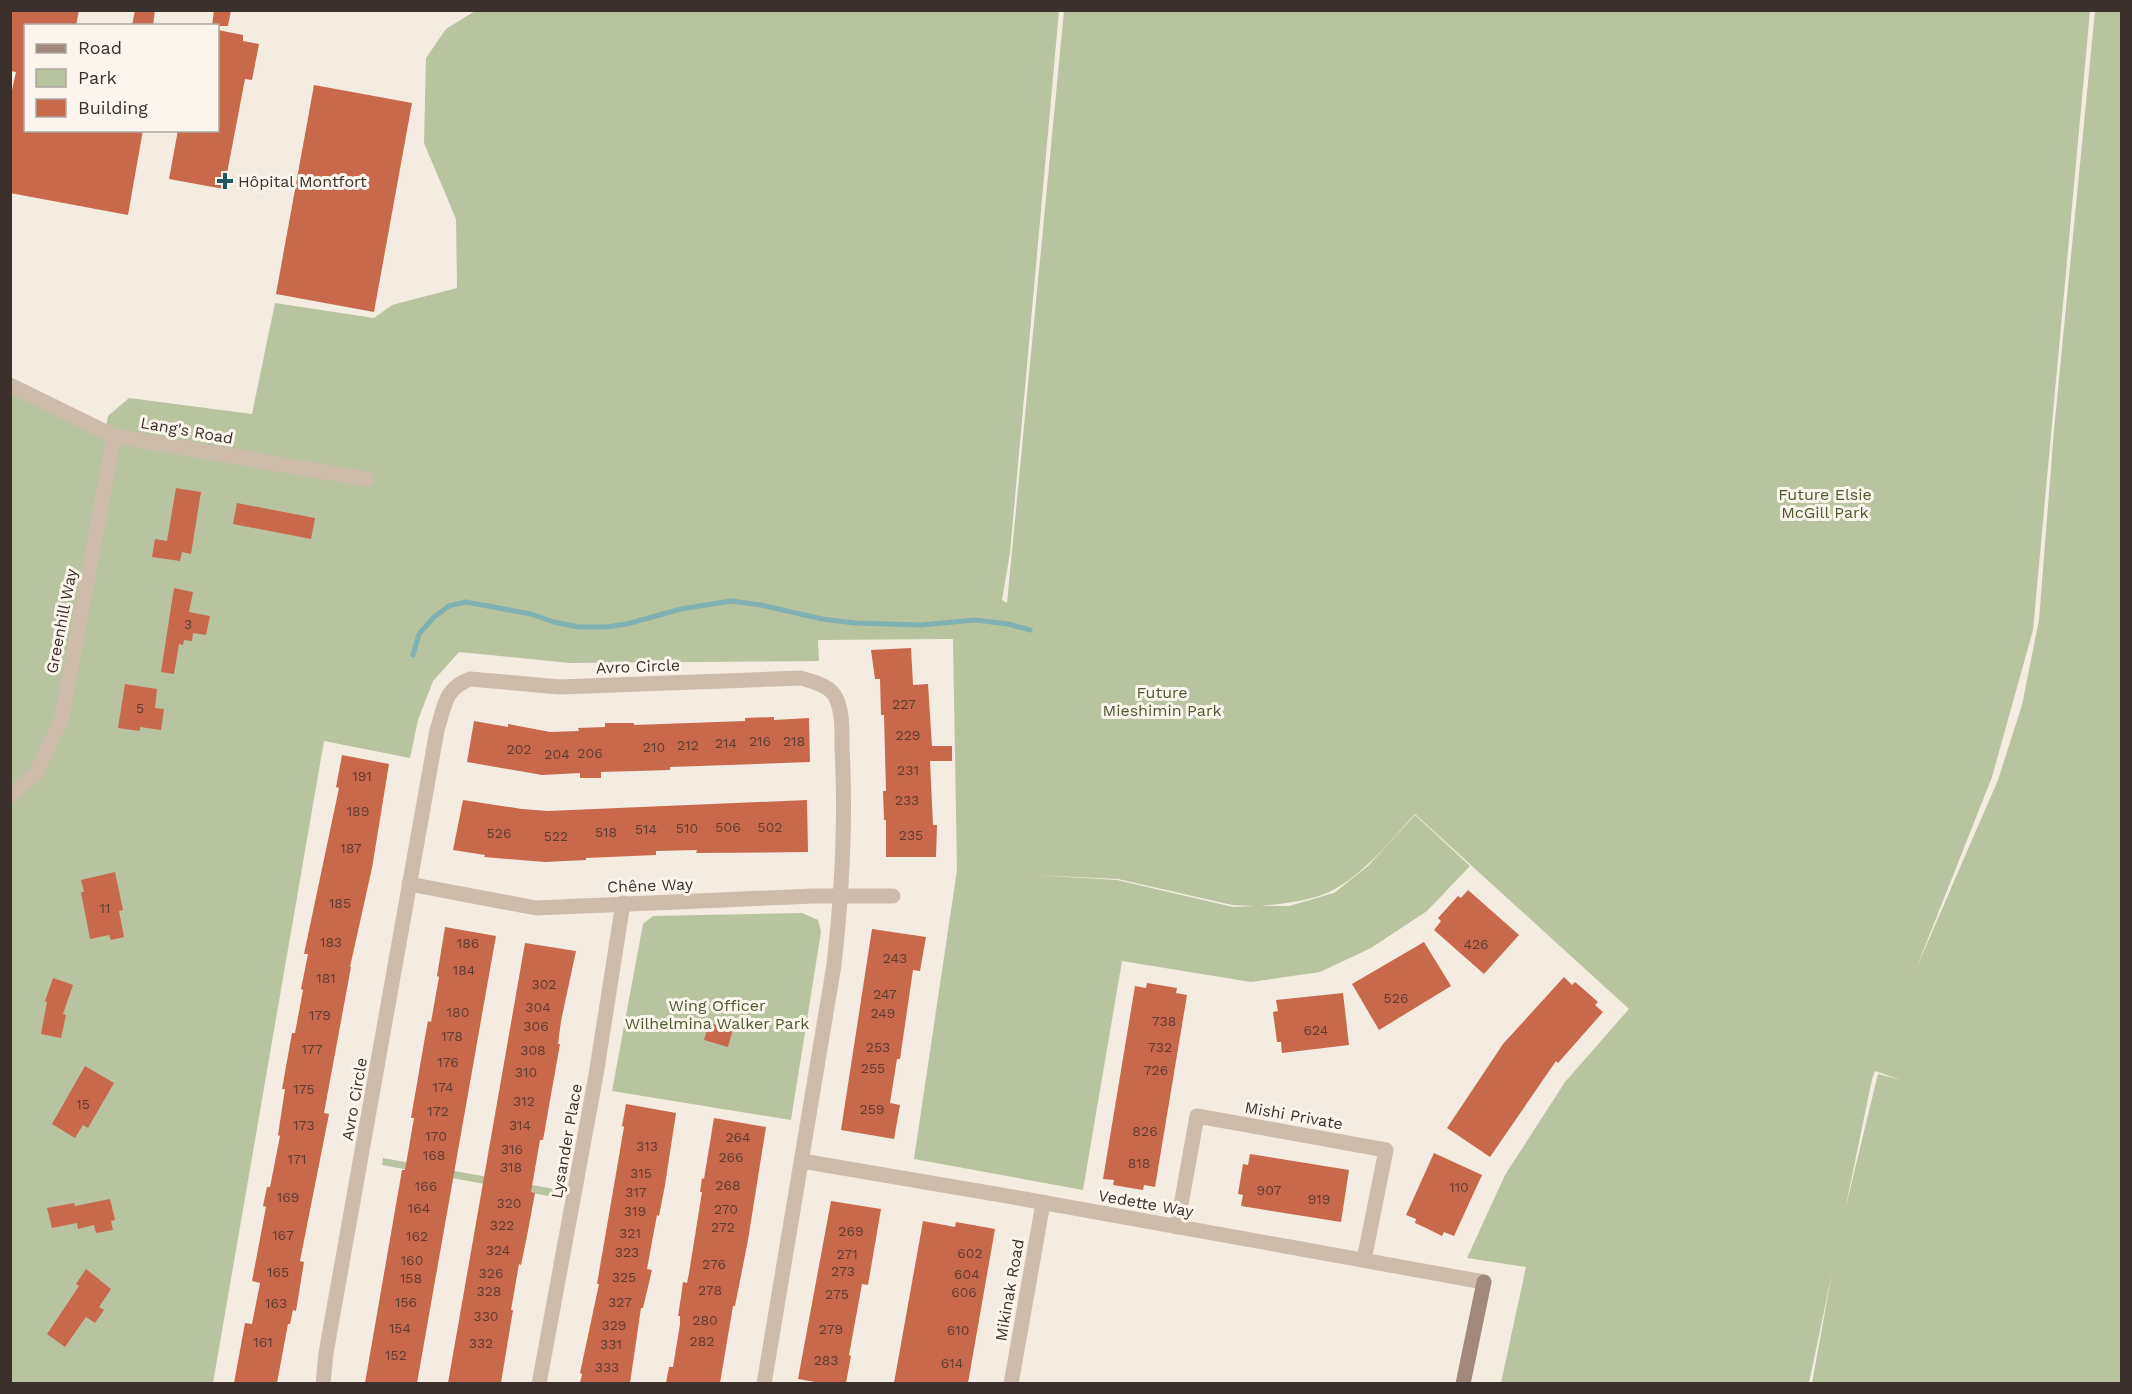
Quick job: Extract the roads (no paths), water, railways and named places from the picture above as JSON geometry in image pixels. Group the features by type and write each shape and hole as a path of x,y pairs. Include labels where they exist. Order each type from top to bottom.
{"street":[{"name":"Lang's Road","path":"10,385 114,436 367,479"},
{"name":"Greenhill Way","path":"10,796 37,772 62,717 114,436"},
{"name":"Avro Circle","path":"323,1383 326,1353 436,730 450,690 470,679 560,687 801,678 822,684 836,696 841,713 842,896 834,964 764,1383"},
{"name":"Chêne Way","path":"409,884 536,908 623,903 893,896"},
{"name":"Lysander Place","path":"539,1383 596,1075 623,903"},
{"name":"Mishi Private","path":"1177,1227 1197,1116 1386,1150 1365,1260"},
{"name":"Vedette Way","path":"802,1161 1484,1282 1463,1383"},
{"name":"Mikinak Road","path":"1011,1383 1043,1203"}],"waterway":[{"path":"413,655 419,634 434,617 449,606 466,602 531,614 578,627 627,624 681,609 731,601 761,605 822,619 855,623 921,625 975,620 1008,624 1030,630"}],"place":[{"name":"Hôpital Montfort","path":"225,181"}],"park label":[{"name":"Future Elsie McGill Park","path":"1825,503"},
{"name":"Future Mieshimin Park","path":"1162,701"},
{"name":"Wing Officer Wilhelmina Walker Park","path":"717,1014"}]}
